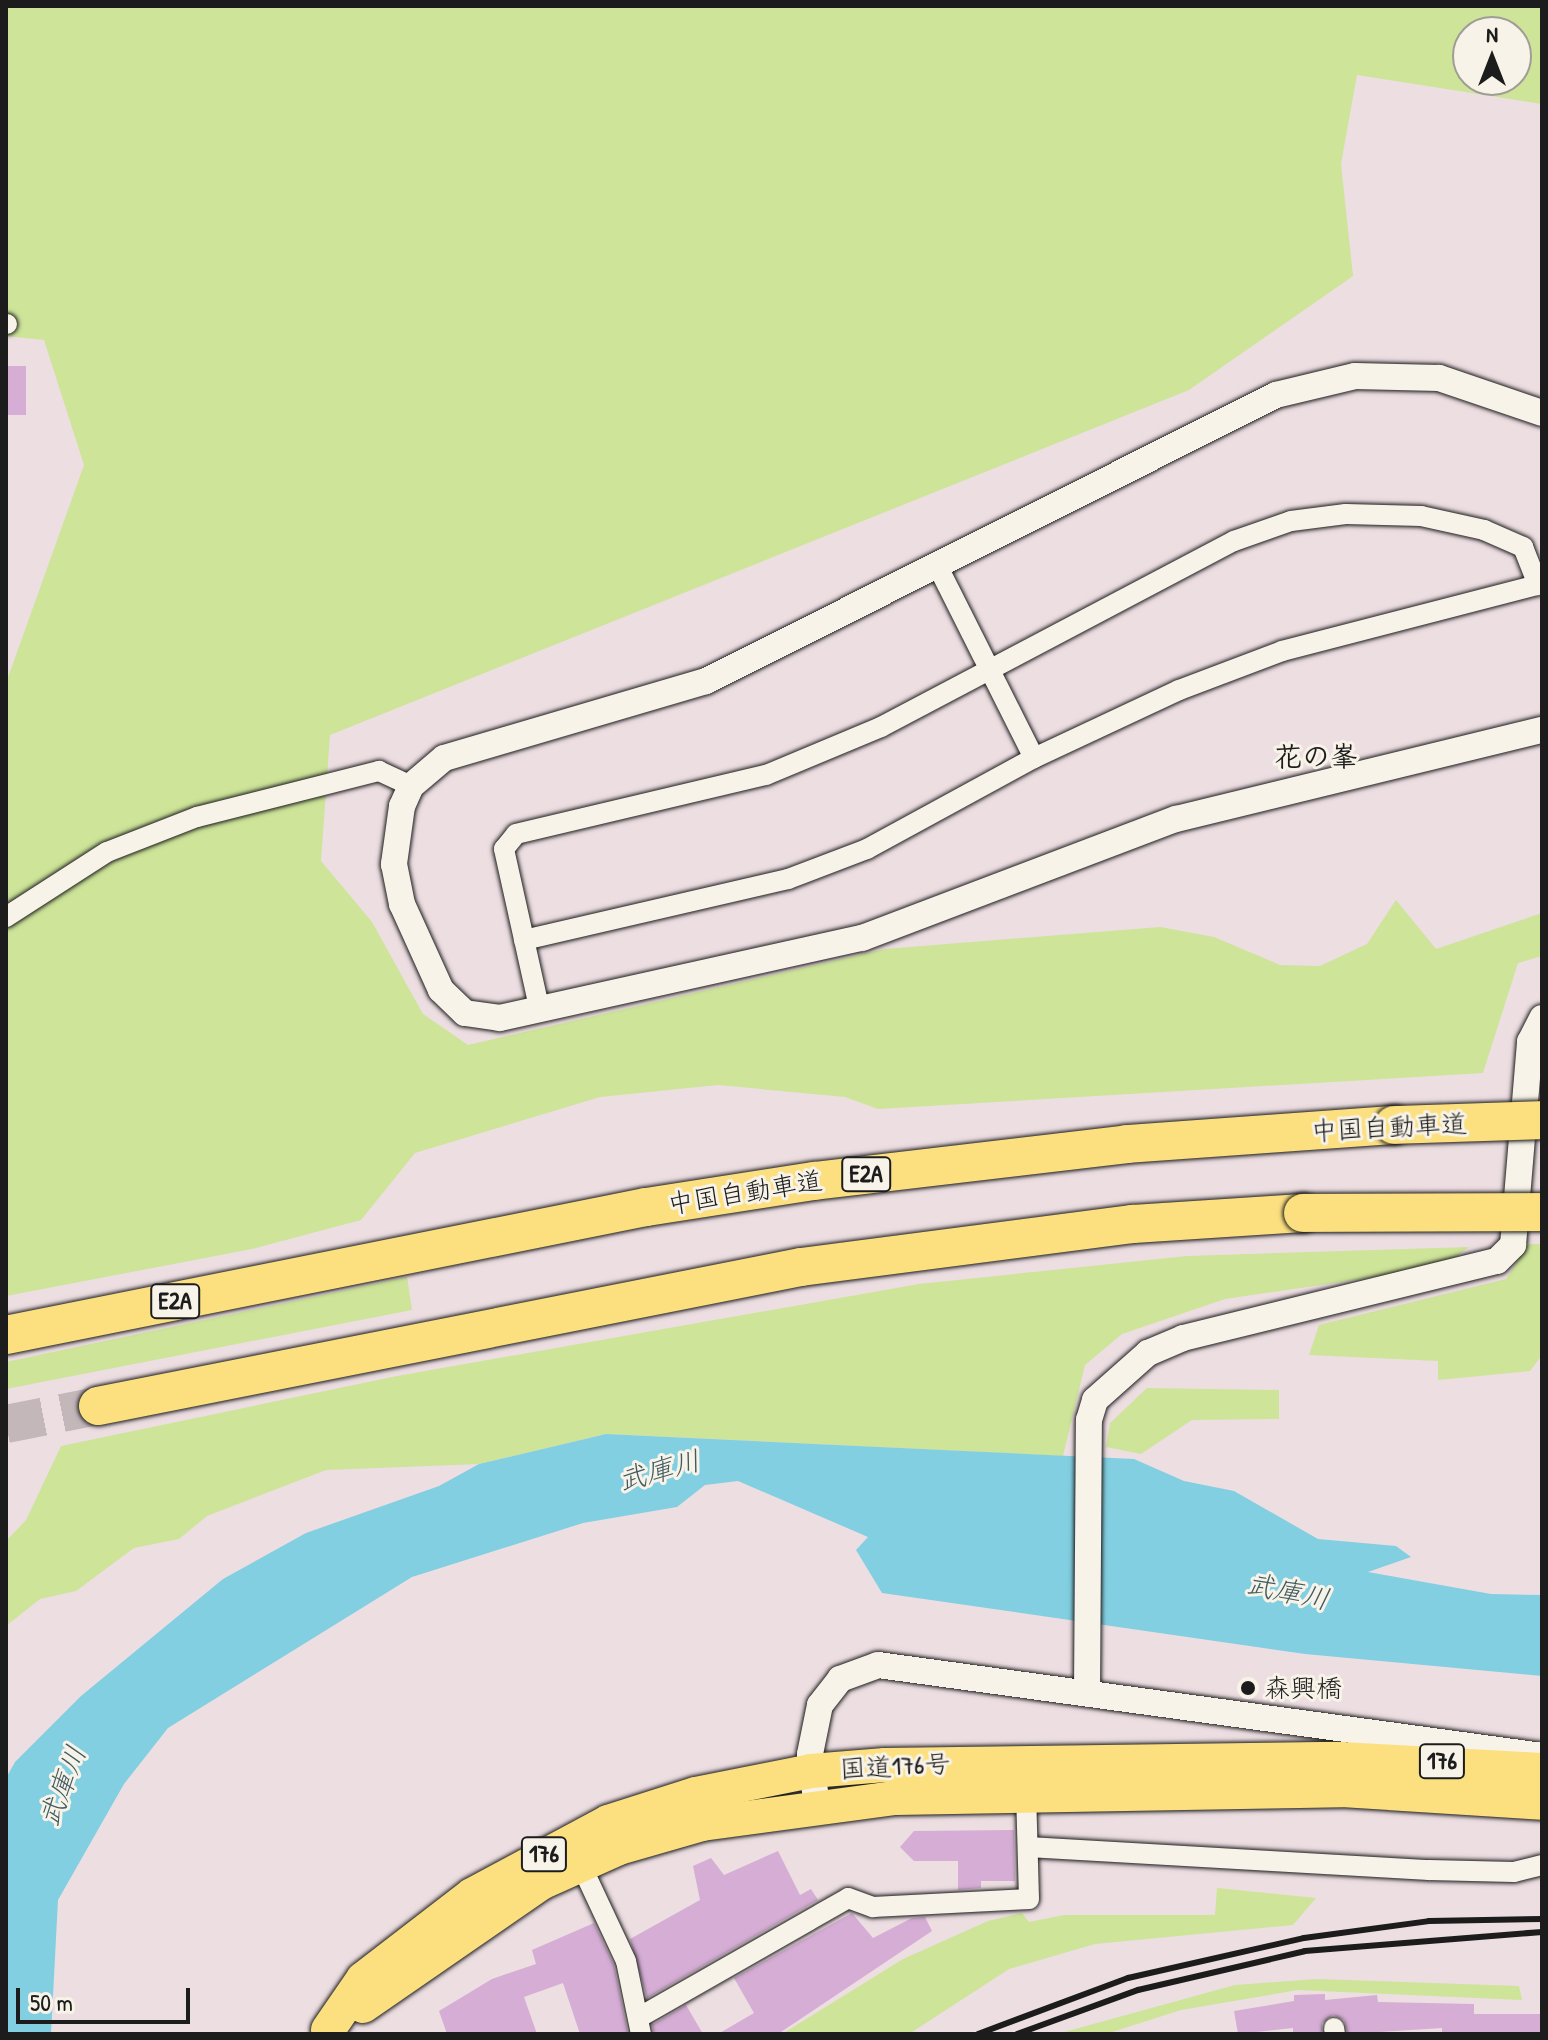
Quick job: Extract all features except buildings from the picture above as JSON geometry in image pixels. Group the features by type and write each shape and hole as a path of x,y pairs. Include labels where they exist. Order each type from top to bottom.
{"highway":[{"name":"中国自動車道","path":"6,1335 646,1207 829,1179 1127,1144 1394,1125 1542,1120"},
{"path":"98,1406 533,1315 977,1242 1303,1213 1542,1212"},
{"name":"国道176号","path":"326,2032 363,1979 419,1931 532,1860 608,1822 696,1794 811,1771 1068,1760 1341,1774 1542,1803"},
{"name":"国道176号","path":"326,2032 469,1929 581,1865 702,1824 817,1806 1341,1774 1542,1770"}],"street":[{"path":"1542,413 1439,378 1355,376 1276,395 706,681 444,758 411,786 398,820 394,864 413,932 441,990 465,1013 500,1018 862,938 1176,819 1542,730"},
{"path":"524,940 788,879 867,849 1034,758 1282,651 1540,585 1523,547 1484,530 1421,516 1346,514 1291,521 1234,541 881,727 766,775 516,834 504,849 524,940 539,1007"},
{"path":"936,563 1034,758"},
{"path":"6,917 107,852 197,817 379,771 411,786"},
{"path":"1087,1692 1090,1654 1089,1420 1095,1400 1118,1374 1183,1338 1497,1261 1513,1245 1530,1042 1542,1018"},
{"path":"817,1806 811,1771 812,1730 830,1687 856,1670 937,1669 1542,1756"},
{"path":"581,1865 626,1961 639,2026 848,1898 873,1907 1029,1899 1026,1794"},
{"path":"1028,1847 1429,1870 1514,1872 1542,1865"}],"green space":[{"path":"6,6 1542,6 1542,104 1491,96 1532,96 1532,16 1452,16 1452,90 1357,75 1341,164 1353,276 1189,390 330,735 321,861 372,922 423,1014 468,1045 885,949 1160,927 1214,937 1280,965 1320,966 1367,944 1396,900 1436,949 1542,913 1542,956 1518,963 1483,1073 878,1109 845,1097 718,1085 600,1097 415,1153 361,1220 252,1249 6,1296 6,683 84,465 44,340 6,336"},
{"path":"1528,1244 1542,1244 1542,1355 1530,1371 1438,1380 1438,1361 1309,1355 1319,1325 1506,1279"},
{"path":"1469,1247 1443,1267 1225,1299 1122,1334 1085,1365 1063,1456 606,1434 479,1464 326,1470 207,1516 179,1539 134,1548 76,1591 40,1599 6,1626 6,1541 26,1520 61,1446 397,1376 919,1284 1187,1256"},
{"path":"407,1277 412,1310 6,1389 6,1362"},
{"path":"1147,1388 1279,1390 1279,1419 1192,1420 1141,1454 1106,1447 1110,1423"},
{"path":"1217,1888 1316,1898 1293,1925 1095,1944 1009,1969 909,2034 782,2034 903,1959 988,1921 1022,1913 1029,1922 1064,1915 1215,1915"},
{"path":"1317,1979 1519,1986 1522,2000 1298,1990 1181,2010 1106,2034 1057,2034 1235,1985"}],"water":[{"name":"武庫川","path":"606,1434 1134,1459 1184,1481 1234,1491 1318,1539 1396,1546 1411,1557 1368,1572 1491,1594 1542,1595 1542,1676 1305,1654 882,1593 856,1550 868,1537 738,1481 705,1485 677,1507 583,1523 412,1577 168,1728 124,1784 58,1900 51,2034 6,2034 6,1778 15,1762 81,1696 223,1579 306,1533 439,1486 479,1464"}],"tunnel":[{"path":"6,1424 98,1406"}],"railway":[{"path":"978,2034 1128,1978 1304,1938 1429,1921 1542,1919"},
{"path":"1017,2034 1138,1990 1305,1951 1542,1932"}],"place":[{"name":"森興橋","path":"1248,1688"}],"district":[{"name":"花の峯","path":"1316,756"}]}
